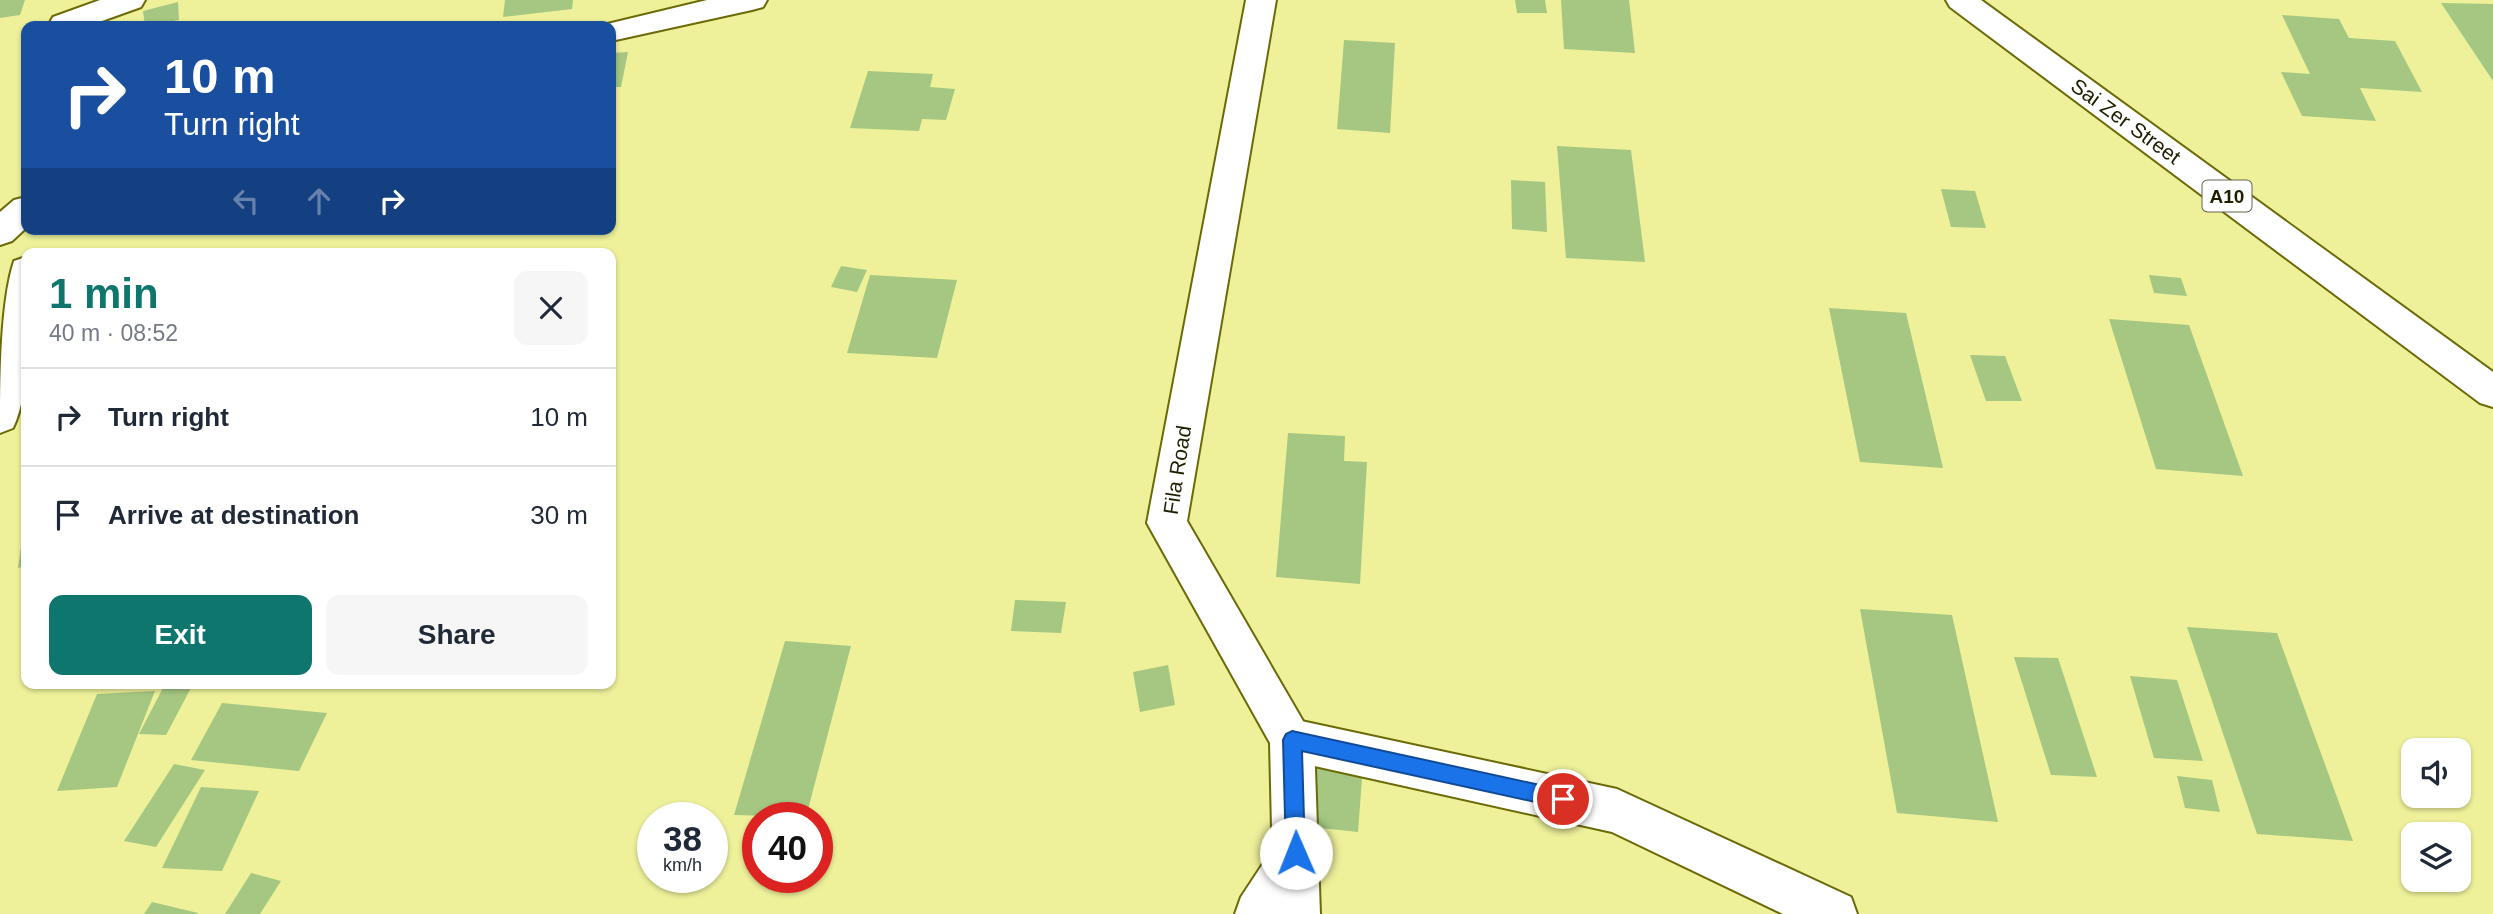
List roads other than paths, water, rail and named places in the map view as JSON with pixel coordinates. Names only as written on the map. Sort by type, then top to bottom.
[{"type":"main road","points":[[65,17],[130,0]]},
{"type":"main road","points":[[616,30],[752,0]]},
{"type":"main road","name":"Fila Road","points":[[1261,0],[1167,523],[1292,740],[1297,914]]},
{"type":"main road","name":"Sai Zer Street","points":[[1961,0],[2493,392]]},
{"type":"main road","points":[[0,232],[21,213]]},
{"type":"main road","points":[[0,417],[21,299]]},
{"type":"main road","points":[[1292,740],[1617,811],[1834,914]]},
{"type":"main road","points":[[1258,914],[1296,853]]}]
